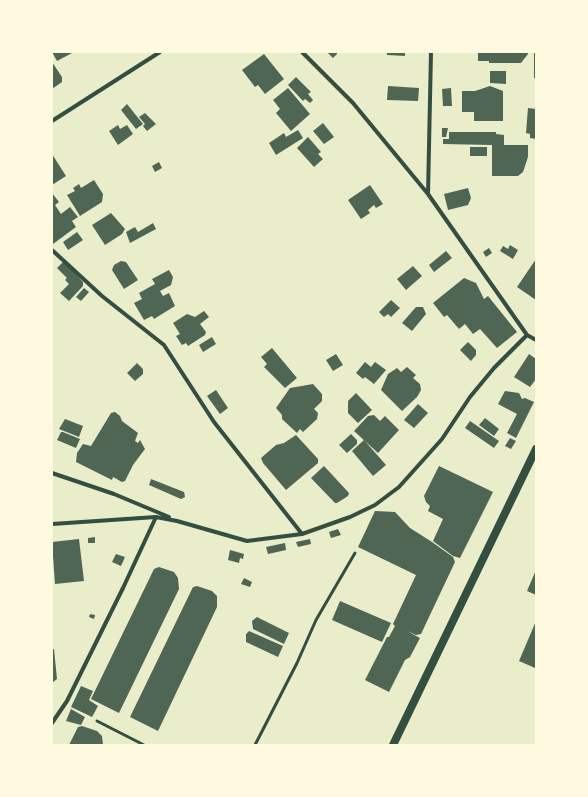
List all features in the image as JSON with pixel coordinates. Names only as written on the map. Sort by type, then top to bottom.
[{"type":"main road","points":[[393,745],[536,449]]},
{"type":"street","points":[[52,121],[160,52]]},
{"type":"street","points":[[302,52],[353,103],[428,194],[527,335],[536,340]]},
{"type":"street","points":[[428,194],[431,52]]},
{"type":"street","points":[[52,250],[102,296],[164,346],[214,422],[302,534]]},
{"type":"street","points":[[52,524],[156,517],[177,521],[247,541],[302,534],[324,526],[368,508],[399,487],[442,439],[470,397],[494,368],[527,335]]},
{"type":"street","points":[[52,473],[114,494],[177,521]]},
{"type":"street","points":[[52,723],[67,701],[123,588],[156,517]]},
{"type":"lane","points":[[255,745],[316,620],[355,553]]},
{"type":"lane","points":[[97,722],[144,745]]},
{"type":"building","points":[[52,52],[74,52],[57,61]]},
{"type":"building","points":[[327,52],[337,52],[337,54],[333,58]]},
{"type":"building","points":[[387,52],[405,52],[405,56],[387,55]]},
{"type":"building","points":[[478,52],[528,52],[528,54],[521,63],[489,63],[489,61],[478,61]]},
{"type":"building","points":[[534,52],[536,52],[536,78],[534,78]]},
{"type":"building","points":[[264,54],[284,79],[265,94],[258,85],[255,87],[242,70]]},
{"type":"building","points":[[52,62],[62,77],[62,82],[52,89]]},
{"type":"building","points":[[490,71],[506,71],[506,84],[490,83]]},
{"type":"building","points":[[296,77],[311,92],[308,94],[313,100],[310,103],[305,99],[303,101],[288,85]]},
{"type":"building","points":[[388,86],[419,88],[418,101],[387,100]]},
{"type":"building","points":[[490,86],[503,91],[503,121],[474,121],[474,112],[462,112],[462,91],[475,91]]},
{"type":"building","points":[[288,88],[310,114],[291,131],[276,113],[280,109],[273,100]]},
{"type":"building","points":[[451,88],[452,106],[443,106],[442,89]]},
{"type":"building","points":[[127,104],[143,124],[136,129],[121,110]]},
{"type":"building","points":[[528,108],[536,109],[536,139],[530,138],[530,134],[526,133]]},
{"type":"building","points":[[145,113],[156,124],[147,131],[143,126],[145,124],[139,117]]},
{"type":"building","points":[[323,123],[334,137],[324,144],[313,131]]},
{"type":"building","points":[[118,125],[120,129],[127,125],[133,134],[118,145],[109,131]]},
{"type":"building","points":[[442,128],[448,128],[446,137],[442,137]]},
{"type":"building","points":[[298,130],[303,138],[276,155],[269,143],[284,133],[286,137]]},
{"type":"building","points":[[449,132],[496,132],[496,134],[504,135],[504,145],[528,145],[528,157],[523,172],[518,176],[492,176],[492,145],[443,144],[443,139],[449,139]]},
{"type":"building","points":[[308,137],[321,152],[318,154],[323,159],[314,167],[297,148]]},
{"type":"building","points":[[470,147],[487,147],[487,156],[470,156]]},
{"type":"building","points":[[52,154],[66,176],[52,185]]},
{"type":"building","points":[[159,162],[162,168],[155,172],[152,166]]},
{"type":"building","points":[[94,180],[103,194],[102,202],[80,216],[67,195],[75,191],[73,188],[79,184],[81,188]]},
{"type":"building","points":[[370,185],[383,204],[376,208],[374,205],[368,210],[370,213],[361,219],[348,200]]},
{"type":"building","points":[[468,188],[471,198],[468,205],[448,210],[444,194]]},
{"type":"building","points":[[52,193],[59,202],[55,205],[61,214],[70,207],[78,217],[72,221],[76,227],[53,244]]},
{"type":"building","points":[[111,213],[125,229],[122,234],[105,245],[92,225]]},
{"type":"building","points":[[153,223],[156,229],[130,243],[126,232],[135,227],[138,232]]},
{"type":"building","points":[[77,232],[83,240],[68,250],[63,242]]},
{"type":"building","points":[[510,245],[518,250],[513,259],[500,251],[503,246],[508,249]]},
{"type":"building","points":[[489,248],[492,253],[486,257],[483,252]]},
{"type":"building","points":[[446,251],[452,258],[434,272],[429,265]]},
{"type":"building","points":[[536,259],[536,300],[517,287]]},
{"type":"building","points":[[64,261],[83,282],[83,286],[69,301],[60,293],[69,284],[65,280],[67,278],[57,268]]},
{"type":"building","points":[[121,261],[126,262],[138,280],[124,289],[112,270],[114,265]]},
{"type":"building","points":[[413,266],[422,276],[406,290],[397,279]]},
{"type":"building","points":[[169,270],[173,277],[171,285],[160,291],[163,296],[169,293],[175,306],[154,319],[152,316],[144,320],[134,303],[142,299],[139,293],[155,284],[152,279]]},
{"type":"building","points":[[464,278],[476,283],[484,299],[488,296],[517,332],[497,348],[480,329],[473,334],[465,324],[459,329],[447,315],[444,317],[433,303]]},
{"type":"building","points":[[84,288],[89,292],[81,301],[76,297]]},
{"type":"building","points":[[391,300],[400,308],[391,317],[388,314],[384,317],[379,312]]},
{"type":"building","points":[[416,307],[423,307],[426,314],[412,331],[402,323]]},
{"type":"building","points":[[204,311],[209,317],[200,324],[206,332],[205,335],[188,346],[186,343],[182,345],[176,336],[180,334],[173,323],[187,314],[195,317]]},
{"type":"building","points":[[212,337],[216,344],[203,352],[199,345]]},
{"type":"building","points":[[468,342],[476,350],[476,355],[471,361],[460,350]]},
{"type":"building","points":[[272,348],[297,378],[285,388],[264,367],[267,364],[261,357]]},
{"type":"building","points":[[336,354],[343,365],[333,371],[326,360]]},
{"type":"building","points":[[529,354],[536,359],[536,379],[530,387],[514,377]]},
{"type":"building","points":[[365,362],[371,367],[375,362],[386,370],[374,384],[365,377],[363,379],[356,373]]},
{"type":"building","points":[[137,363],[143,369],[143,374],[135,381],[127,373]]},
{"type":"building","points":[[407,367],[416,375],[413,378],[420,384],[421,390],[417,397],[402,411],[381,390],[388,374],[397,368],[401,372]]},
{"type":"building","points":[[313,384],[322,394],[322,401],[314,409],[318,413],[317,419],[303,432],[300,429],[297,433],[282,419],[282,415],[276,408],[290,388]]},
{"type":"building","points":[[216,390],[228,408],[220,414],[207,396]]},
{"type":"building","points":[[505,391],[519,393],[522,399],[525,398],[534,402],[516,438],[507,433],[517,414],[498,404]]},
{"type":"building","points":[[356,393],[372,410],[358,423],[348,413],[348,401]]},
{"type":"building","points":[[418,404],[428,413],[414,428],[404,420]]},
{"type":"building","points":[[115,412],[120,416],[122,421],[138,433],[135,441],[138,443],[140,440],[145,449],[133,465],[125,481],[122,482],[113,477],[112,480],[76,462],[77,453],[83,444],[91,446],[111,413]]},
{"type":"building","points":[[374,415],[380,421],[385,416],[399,430],[378,453],[354,431],[368,416]]},
{"type":"building","points":[[485,418],[499,429],[494,436],[479,425]]},
{"type":"building","points":[[65,419],[83,426],[79,437],[59,429]]},
{"type":"building","points":[[470,421],[499,441],[494,448],[465,428]]},
{"type":"building","points":[[61,432],[80,439],[76,448],[57,440]]},
{"type":"building","points":[[351,434],[357,440],[357,444],[347,453],[339,445]]},
{"type":"building","points":[[296,435],[318,459],[318,463],[286,490],[263,463],[261,458],[276,445],[284,443]]},
{"type":"building","points":[[510,438],[516,441],[511,449],[505,446]]},
{"type":"building","points":[[364,440],[386,465],[373,476],[352,451]]},
{"type":"building","points":[[324,466],[349,493],[348,496],[337,503],[335,503],[311,478]]},
{"type":"building","points":[[439,466],[493,492],[460,558],[453,556],[433,541],[443,519],[428,511],[430,506],[426,502],[424,496]]},
{"type":"building","points":[[151,479],[184,492],[185,497],[181,499],[149,485]]},
{"type":"building","points":[[375,511],[395,512],[410,528],[453,557],[455,562],[421,634],[416,635],[407,631],[420,638],[410,657],[405,660],[389,692],[365,680],[387,637],[389,637],[395,626],[393,624],[416,575],[358,547]]},
{"type":"building","points":[[338,529],[341,535],[331,538],[329,532]]},
{"type":"building","points":[[95,537],[95,543],[88,543],[88,538]]},
{"type":"building","points":[[79,539],[84,581],[55,584],[52,542]]},
{"type":"building","points":[[310,539],[311,544],[298,547],[296,542]]},
{"type":"building","points":[[285,543],[286,550],[268,554],[266,547]]},
{"type":"building","points":[[230,550],[244,554],[243,559],[240,558],[239,563],[228,560]]},
{"type":"building","points":[[116,554],[125,557],[121,566],[112,562]]},
{"type":"building","points":[[159,567],[174,572],[178,578],[179,589],[119,713],[91,699],[154,569]]},
{"type":"building","points":[[536,570],[536,595],[527,591]]},
{"type":"building","points":[[244,578],[252,582],[250,587],[241,584]]},
{"type":"building","points":[[197,586],[212,591],[217,596],[217,607],[158,731],[130,717],[193,587]]},
{"type":"building","points":[[340,601],[391,623],[382,642],[332,620]]},
{"type":"building","points":[[90,614],[95,615],[94,619],[89,617]]},
{"type":"building","points":[[257,617],[289,633],[284,644],[253,629],[252,621]]},
{"type":"building","points":[[536,621],[536,666],[535,668],[519,661]]},
{"type":"building","points":[[249,631],[283,646],[278,657],[246,642],[246,634]]},
{"type":"building","points":[[52,649],[54,649],[57,679],[52,683]]},
{"type":"building","points":[[81,686],[93,691],[89,700],[98,706],[92,717],[71,707]]},
{"type":"building","points":[[71,709],[85,717],[81,725],[66,721]]},
{"type":"building","points":[[82,726],[97,731],[102,736],[103,745],[69,745],[78,727]]}]
